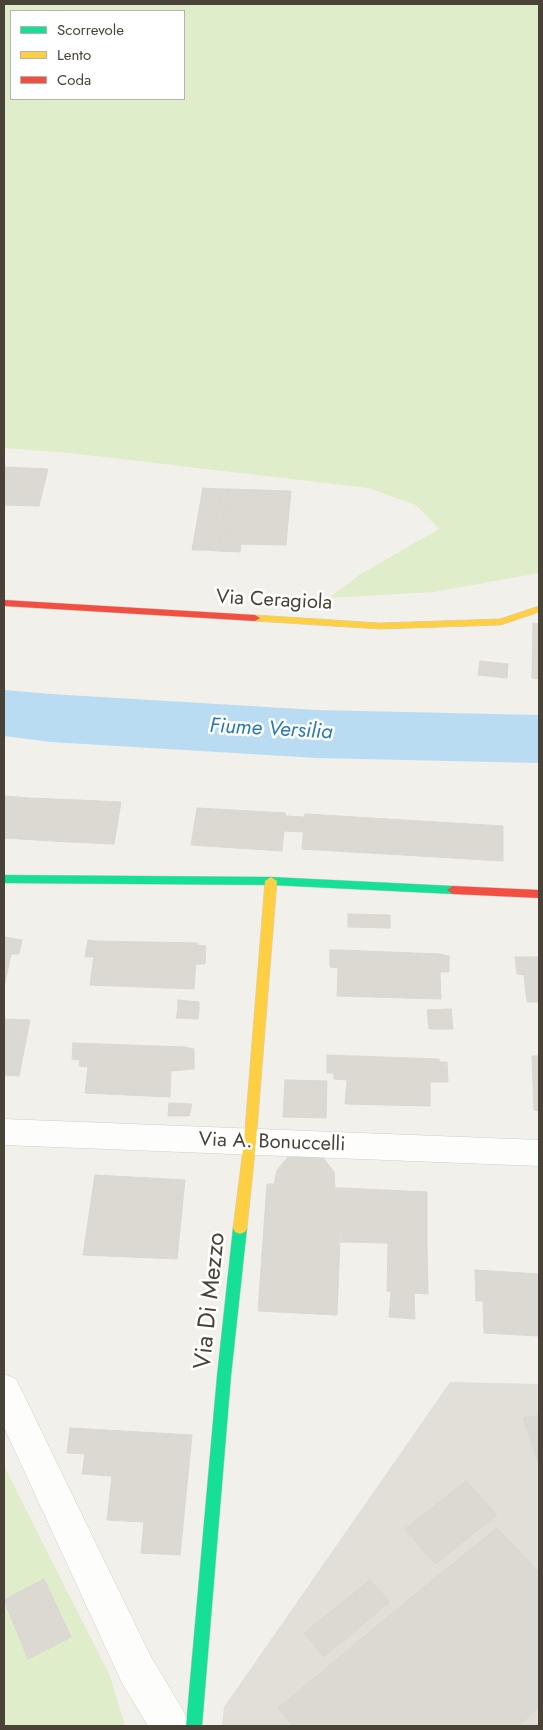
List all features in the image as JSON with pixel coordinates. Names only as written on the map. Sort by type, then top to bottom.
[{"type":"street","name":"Via Ceragiola","points":[[4,603],[380,626],[501,622],[539,609]]},
{"type":"street","points":[[4,879],[271,881],[539,894]]},
{"type":"street","name":"Via Di Mezzo","points":[[194,1726],[224,1376],[250,1142],[271,881]]},
{"type":"street","name":"Via A. Bonuccelli","points":[[4,1132],[539,1153]]},
{"type":"street","points":[[4,1390],[136,1669],[170,1726]]},
{"type":"shaded area","points":[[450,1382],[539,1384],[539,1726],[222,1726],[224,1707]]},
{"type":"green space","points":[[4,4],[539,4],[539,573],[434,592],[329,598],[359,575],[439,529],[416,505],[368,488],[70,453],[4,448]]},
{"type":"green space","points":[[4,1466],[110,1676],[125,1726],[4,1726]]},
{"type":"building","points":[[4,467],[48,469],[39,506],[4,505]]},
{"type":"building","points":[[203,488],[222,489],[212,542],[207,542],[206,550],[192,550]]},
{"type":"building","points":[[222,489],[228,489],[222,529],[242,531],[242,535],[221,534],[218,551],[206,550],[207,542],[212,542]]},
{"type":"building","points":[[228,489],[291,491],[287,533],[222,529],[224,511],[242,512],[257,518],[260,516],[262,506],[259,504],[244,509],[225,509]]},
{"type":"building","points":[[259,504],[262,506],[260,516],[257,518],[242,512],[224,511],[225,509],[244,509]]},
{"type":"building","points":[[242,531],[287,533],[286,545],[240,544]]},
{"type":"building","points":[[221,534],[242,535],[240,552],[218,551]]},
{"type":"building","points":[[533,623],[539,624],[539,679],[532,678]]},
{"type":"building","points":[[480,661],[508,664],[507,678],[478,675]]},
{"type":"building","points":[[4,796],[29,798],[19,839],[4,838]]},
{"type":"building","points":[[29,798],[78,800],[70,842],[19,839]]},
{"type":"building","points":[[78,800],[121,802],[114,844],[70,842]]},
{"type":"building","points":[[197,808],[285,813],[286,816],[304,817],[304,832],[284,831],[282,851],[191,845]]},
{"type":"building","points":[[305,814],[503,826],[503,861],[302,849]]},
{"type":"building","points":[[348,914],[390,915],[390,928],[348,927]]},
{"type":"building","points":[[4,937],[22,940],[19,954],[11,954],[5,983]]},
{"type":"building","points":[[88,940],[96,941],[93,957],[85,957]]},
{"type":"building","points":[[96,941],[197,943],[194,989],[90,985]]},
{"type":"building","points":[[197,945],[206,946],[205,964],[195,964]]},
{"type":"building","points":[[330,950],[339,950],[338,968],[330,967]]},
{"type":"building","points":[[339,950],[440,954],[449,956],[449,972],[440,972],[441,999],[337,996]]},
{"type":"building","points":[[515,957],[522,957],[524,975],[517,974]]},
{"type":"building","points":[[522,957],[539,957],[539,1002],[527,1002]]},
{"type":"building","points":[[178,1000],[199,1002],[199,1010],[178,1009]]},
{"type":"building","points":[[178,1009],[199,1010],[198,1019],[176,1018]]},
{"type":"building","points":[[451,1009],[453,1029],[429,1029],[427,1010]]},
{"type":"building","points":[[4,1019],[30,1020],[19,1076],[4,1075]]},
{"type":"building","points":[[73,1043],[185,1047],[194,1049],[194,1069],[171,1071],[170,1097],[85,1093],[88,1067],[79,1066],[80,1060],[72,1059]]},
{"type":"building","points":[[327,1055],[439,1059],[440,1062],[447,1062],[448,1082],[430,1082],[430,1106],[345,1104],[347,1080],[334,1079],[334,1073],[327,1073]]},
{"type":"building","points":[[532,1056],[539,1056],[539,1111],[534,1110]]},
{"type":"building","points":[[285,1080],[327,1081],[326,1118],[283,1117]]},
{"type":"building","points":[[169,1103],[192,1104],[189,1116],[168,1116]]},
{"type":"building","points":[[305,1153],[324,1159],[334,1172],[335,1188],[342,1188],[337,1315],[258,1311],[267,1184],[274,1184],[277,1170],[288,1157]]},
{"type":"building","points":[[95,1175],[185,1180],[177,1259],[83,1255]]},
{"type":"building","points":[[342,1188],[427,1192],[427,1244],[341,1242]]},
{"type":"building","points":[[388,1243],[427,1244],[428,1294],[387,1291]]},
{"type":"building","points":[[475,1270],[539,1274],[539,1336],[484,1333],[483,1301],[476,1301]]},
{"type":"building","points":[[391,1292],[414,1293],[415,1319],[389,1317]]},
{"type":"building","points":[[539,1415],[539,1464],[523,1418]]},
{"type":"building","points":[[70,1428],[192,1435],[180,1555],[141,1553],[144,1522],[107,1520],[112,1476],[82,1474],[85,1454],[67,1453]]},
{"type":"building","points":[[466,1481],[497,1515],[435,1564],[405,1529]]},
{"type":"building","points":[[497,1528],[539,1572],[539,1707],[518,1726],[408,1600]]},
{"type":"building","points":[[44,1579],[71,1637],[28,1659],[4,1600]]},
{"type":"building","points":[[370,1580],[390,1602],[324,1657],[304,1633]]},
{"type":"building","points":[[408,1600],[518,1726],[293,1726],[278,1708]]},
{"type":"waterway","name":"Fiume Versilia","points":[[4,713],[51,718],[317,734],[539,739]]},
{"type":"traffic: fast","points":[[4,879],[271,881],[453,890]]},
{"type":"traffic: fast","points":[[194,1726],[224,1376],[240,1228]]},
{"type":"traffic: slow","points":[[255,618],[380,626],[501,622],[539,609]]},
{"type":"traffic: slow","points":[[240,1228],[250,1142],[271,881]]},
{"type":"traffic: jam","points":[[4,603],[255,618]]},
{"type":"traffic: jam","points":[[453,890],[539,894]]}]
